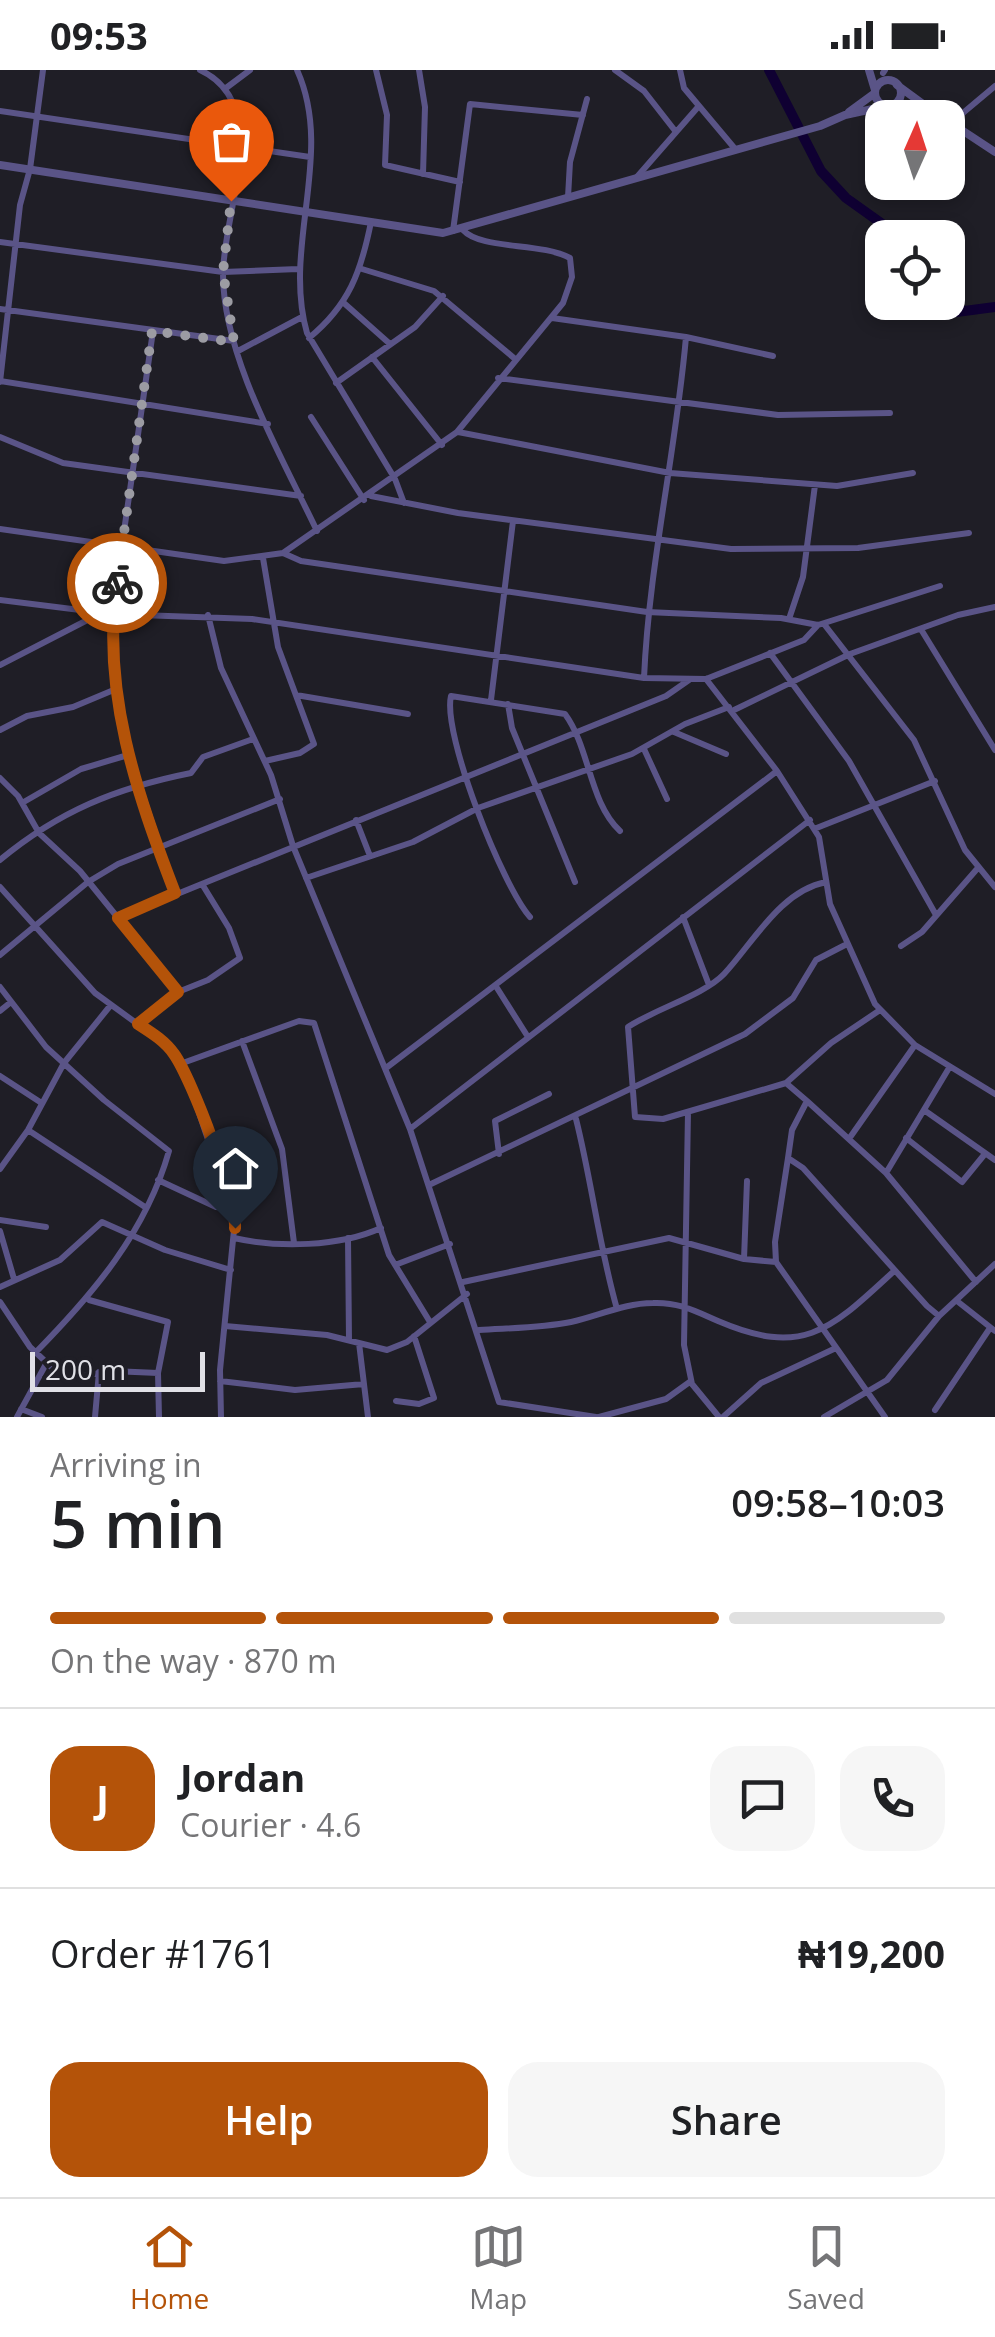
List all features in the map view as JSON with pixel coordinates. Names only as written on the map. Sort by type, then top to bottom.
[{"type":"street","points":[[44,70],[5,309],[0,381],[268,424]]},
{"type":"street","points":[[200,70],[226,88],[239,116],[240,146],[223,272],[234,342],[317,531]]},
{"type":"street","points":[[226,88],[250,70]]},
{"type":"street","points":[[298,70],[312,118],[298,269],[302,317],[309,338],[394,479],[404,504]]},
{"type":"street","points":[[376,70],[387,115],[385,165],[460,182]]},
{"type":"street","points":[[419,70],[425,107],[423,174]]},
{"type":"street","points":[[615,70],[644,91],[676,132]]},
{"type":"street","points":[[680,70],[684,88],[698,108],[723,128],[736,150]]},
{"type":"street","points":[[869,70],[879,100]]},
{"type":"street","points":[[882,71],[918,100]]},
{"type":"street","points":[[846,115],[875,92],[881,82],[894,82]]},
{"type":"street","points":[[894,82],[900,96],[897,100]]},
{"type":"street","points":[[965,105],[995,86]]},
{"type":"street","points":[[568,199],[570,162],[587,99]]},
{"type":"street","points":[[458,231],[470,104],[584,115]]},
{"type":"street","points":[[635,179],[698,108]]},
{"type":"street","points":[[0,111],[310,157]]},
{"type":"street","points":[[458,231],[865,111]]},
{"type":"street","points":[[965,133],[995,152]]},
{"type":"street","points":[[0,165],[371,222],[458,231],[476,238],[542,248],[570,258],[574,265],[566,296],[457,432],[283,553],[224,561],[0,529]]},
{"type":"street","points":[[309,338],[345,304],[362,269],[371,222]]},
{"type":"street","points":[[0,242],[223,272],[298,269]]},
{"type":"street","points":[[362,269],[442,296],[514,358]]},
{"type":"street","points":[[336,383],[415,327],[442,296]]},
{"type":"street","points":[[345,304],[390,344]]},
{"type":"street","points":[[5,309],[234,342]]},
{"type":"street","points":[[238,351],[302,317]]},
{"type":"street","points":[[550,318],[686,337],[773,356]]},
{"type":"street","points":[[152,331],[112,614],[116,688],[128,755],[175,893]]},
{"type":"street","points":[[644,678],[647,612],[680,402],[686,337]]},
{"type":"street","points":[[372,357],[442,445]]},
{"type":"street","points":[[497,378],[778,415],[890,413]]},
{"type":"street","points":[[311,418],[367,498],[730,550],[858,548],[969,533]]},
{"type":"street","points":[[457,432],[670,472],[815,485],[854,484],[913,473]]},
{"type":"street","points":[[0,438],[64,463],[301,496]]},
{"type":"street","points":[[789,619],[800,589],[815,485]]},
{"type":"street","points":[[491,700],[513,521]]},
{"type":"street","points":[[283,553],[301,561],[647,612],[820,624],[940,586]]},
{"type":"street","points":[[264,558],[281,658],[314,744],[300,753],[265,760]]},
{"type":"street","points":[[0,600],[112,614],[275,622],[644,678],[706,679],[804,640],[820,624]]},
{"type":"street","points":[[306,878],[422,838],[478,808],[536,786],[591,770],[850,654],[958,615],[994,609]]},
{"type":"street","points":[[0,665],[101,613]]},
{"type":"street","points":[[208,616],[221,668],[265,760],[292,846],[431,1184],[499,1402],[512,1411],[598,1417],[652,1404],[691,1381]]},
{"type":"street","points":[[820,624],[850,654],[903,722],[977,869],[995,887]]},
{"type":"street","points":[[922,631],[995,750]]},
{"type":"street","points":[[770,653],[832,736],[936,916]]},
{"type":"street","points":[[118,918],[666,696],[690,679]]},
{"type":"street","points":[[706,679],[810,820],[848,944],[880,1010],[914,1045],[995,1094]]},
{"type":"street","points":[[0,730],[27,716],[73,707],[116,688]]},
{"type":"street","points":[[295,694],[408,714]]},
{"type":"street","points":[[530,918],[510,889],[478,808],[453,732],[450,698],[458,695],[565,714],[576,730],[606,816],[620,830]]},
{"type":"street","points":[[508,704],[575,882]]},
{"type":"street","points":[[673,732],[726,754]]},
{"type":"street","points":[[0,860],[37,829],[111,792],[191,773],[203,758],[253,739]]},
{"type":"street","points":[[644,748],[667,799]]},
{"type":"street","points":[[22,803],[82,769],[128,755]]},
{"type":"street","points":[[386,1068],[498,988],[632,877],[777,772]]},
{"type":"street","points":[[0,778],[22,803],[37,829],[88,882],[178,992]]},
{"type":"street","points":[[814,828],[935,781]]},
{"type":"street","points":[[0,955],[88,882],[156,845],[280,799]]},
{"type":"street","points":[[356,820],[370,856]]},
{"type":"street","points":[[410,1129],[810,820]]},
{"type":"street","points":[[901,946],[936,916],[977,869]]},
{"type":"street","points":[[826,882],[808,888],[772,915],[749,948],[709,985],[628,1026],[637,1120],[688,1112],[786,1084],[831,1043],[880,1010]]},
{"type":"street","points":[[138,1024],[178,992],[208,980],[240,958],[224,920],[202,884]]},
{"type":"street","points":[[0,887],[110,1006],[166,1044],[180,1064],[234,1209],[220,1382],[221,1417]]},
{"type":"street","points":[[683,917],[709,985]]},
{"type":"street","points":[[431,1184],[576,1118],[768,1020],[794,998],[816,960],[848,944]]},
{"type":"street","points":[[0,987],[64,1063],[104,1100],[168,1148],[134,1234],[88,1300],[36,1352]]},
{"type":"street","points":[[498,988],[528,1037]]},
{"type":"street","points":[[0,1011],[11,1002]]},
{"type":"street","points":[[0,1169],[28,1130],[64,1063],[110,1006]]},
{"type":"street","points":[[180,1064],[299,1020],[316,1025],[395,1266],[430,1322]]},
{"type":"street","points":[[242,1041],[282,1149],[294,1243]]},
{"type":"street","points":[[850,1136],[914,1045]]},
{"type":"street","points":[[886,1173],[949,1068]]},
{"type":"street","points":[[1,1078],[40,1102]]},
{"type":"street","points":[[786,1084],[850,1136],[886,1173],[976,1282]]},
{"type":"street","points":[[499,1154],[495,1121],[549,1094]]},
{"type":"street","points":[[807,1100],[792,1130],[774,1242],[776,1262],[885,1417]]},
{"type":"street","points":[[924,1110],[995,1160]]},
{"type":"street","points":[[688,1112],[684,1306],[691,1381],[721,1417],[760,1383],[836,1348]]},
{"type":"street","points":[[576,1118],[594,1185],[601,1252],[617,1309]]},
{"type":"street","points":[[28,1130],[146,1208]]},
{"type":"street","points":[[906,1138],[962,1182],[984,1155]]},
{"type":"street","points":[[788,1158],[803,1168],[893,1272],[939,1316]]},
{"type":"street","points":[[158,1180],[216,1207],[234,1209]]},
{"type":"street","points":[[744,1258],[747,1182]]},
{"type":"street","points":[[0,1220],[46,1227]]},
{"type":"street","points":[[0,1287],[60,1260],[99,1223],[231,1270]]},
{"type":"street","points":[[234,1238],[294,1243],[348,1238],[382,1228]]},
{"type":"street","points":[[0,1232],[14,1280]]},
{"type":"street","points":[[348,1238],[349,1340]]},
{"type":"street","points":[[463,1282],[659,1240],[685,1241],[744,1258],[776,1262]]},
{"type":"street","points":[[395,1266],[450,1244]]},
{"type":"street","points":[[824,1417],[887,1380],[915,1340],[995,1264]]},
{"type":"street","points":[[479,1330],[560,1324],[651,1303],[684,1306],[726,1324],[778,1338],[822,1332],[893,1272]]},
{"type":"street","points":[[224,1326],[349,1340],[387,1350],[414,1336],[467,1294]]},
{"type":"street","points":[[88,1300],[168,1322],[158,1374],[159,1417]]},
{"type":"street","points":[[0,1302],[46,1364],[68,1380],[99,1372],[158,1374]]},
{"type":"street","points":[[935,1410],[992,1330],[957,1302]]},
{"type":"street","points":[[396,1401],[419,1404],[434,1398],[414,1336]]},
{"type":"street","points":[[360,1343],[368,1417]]},
{"type":"street","points":[[42,1417],[19,1413],[46,1364]]},
{"type":"street","points":[[95,1417],[99,1372]]},
{"type":"street","points":[[220,1382],[296,1390],[364,1384]]},
{"type":"waterway","points":[[769,70],[821,171],[846,198],[877,220]]},
{"type":"waterway","points":[[965,311],[995,307]]},
{"type":"way so far","points":[[117,583],[152,331],[234,342],[223,272],[231,201]]},
{"type":"route","points":[[117,583],[112,614],[120,726],[156,845],[175,893],[118,918],[178,992],[138,1024],[166,1044],[184,1071],[228,1189],[235,1228]]}]
